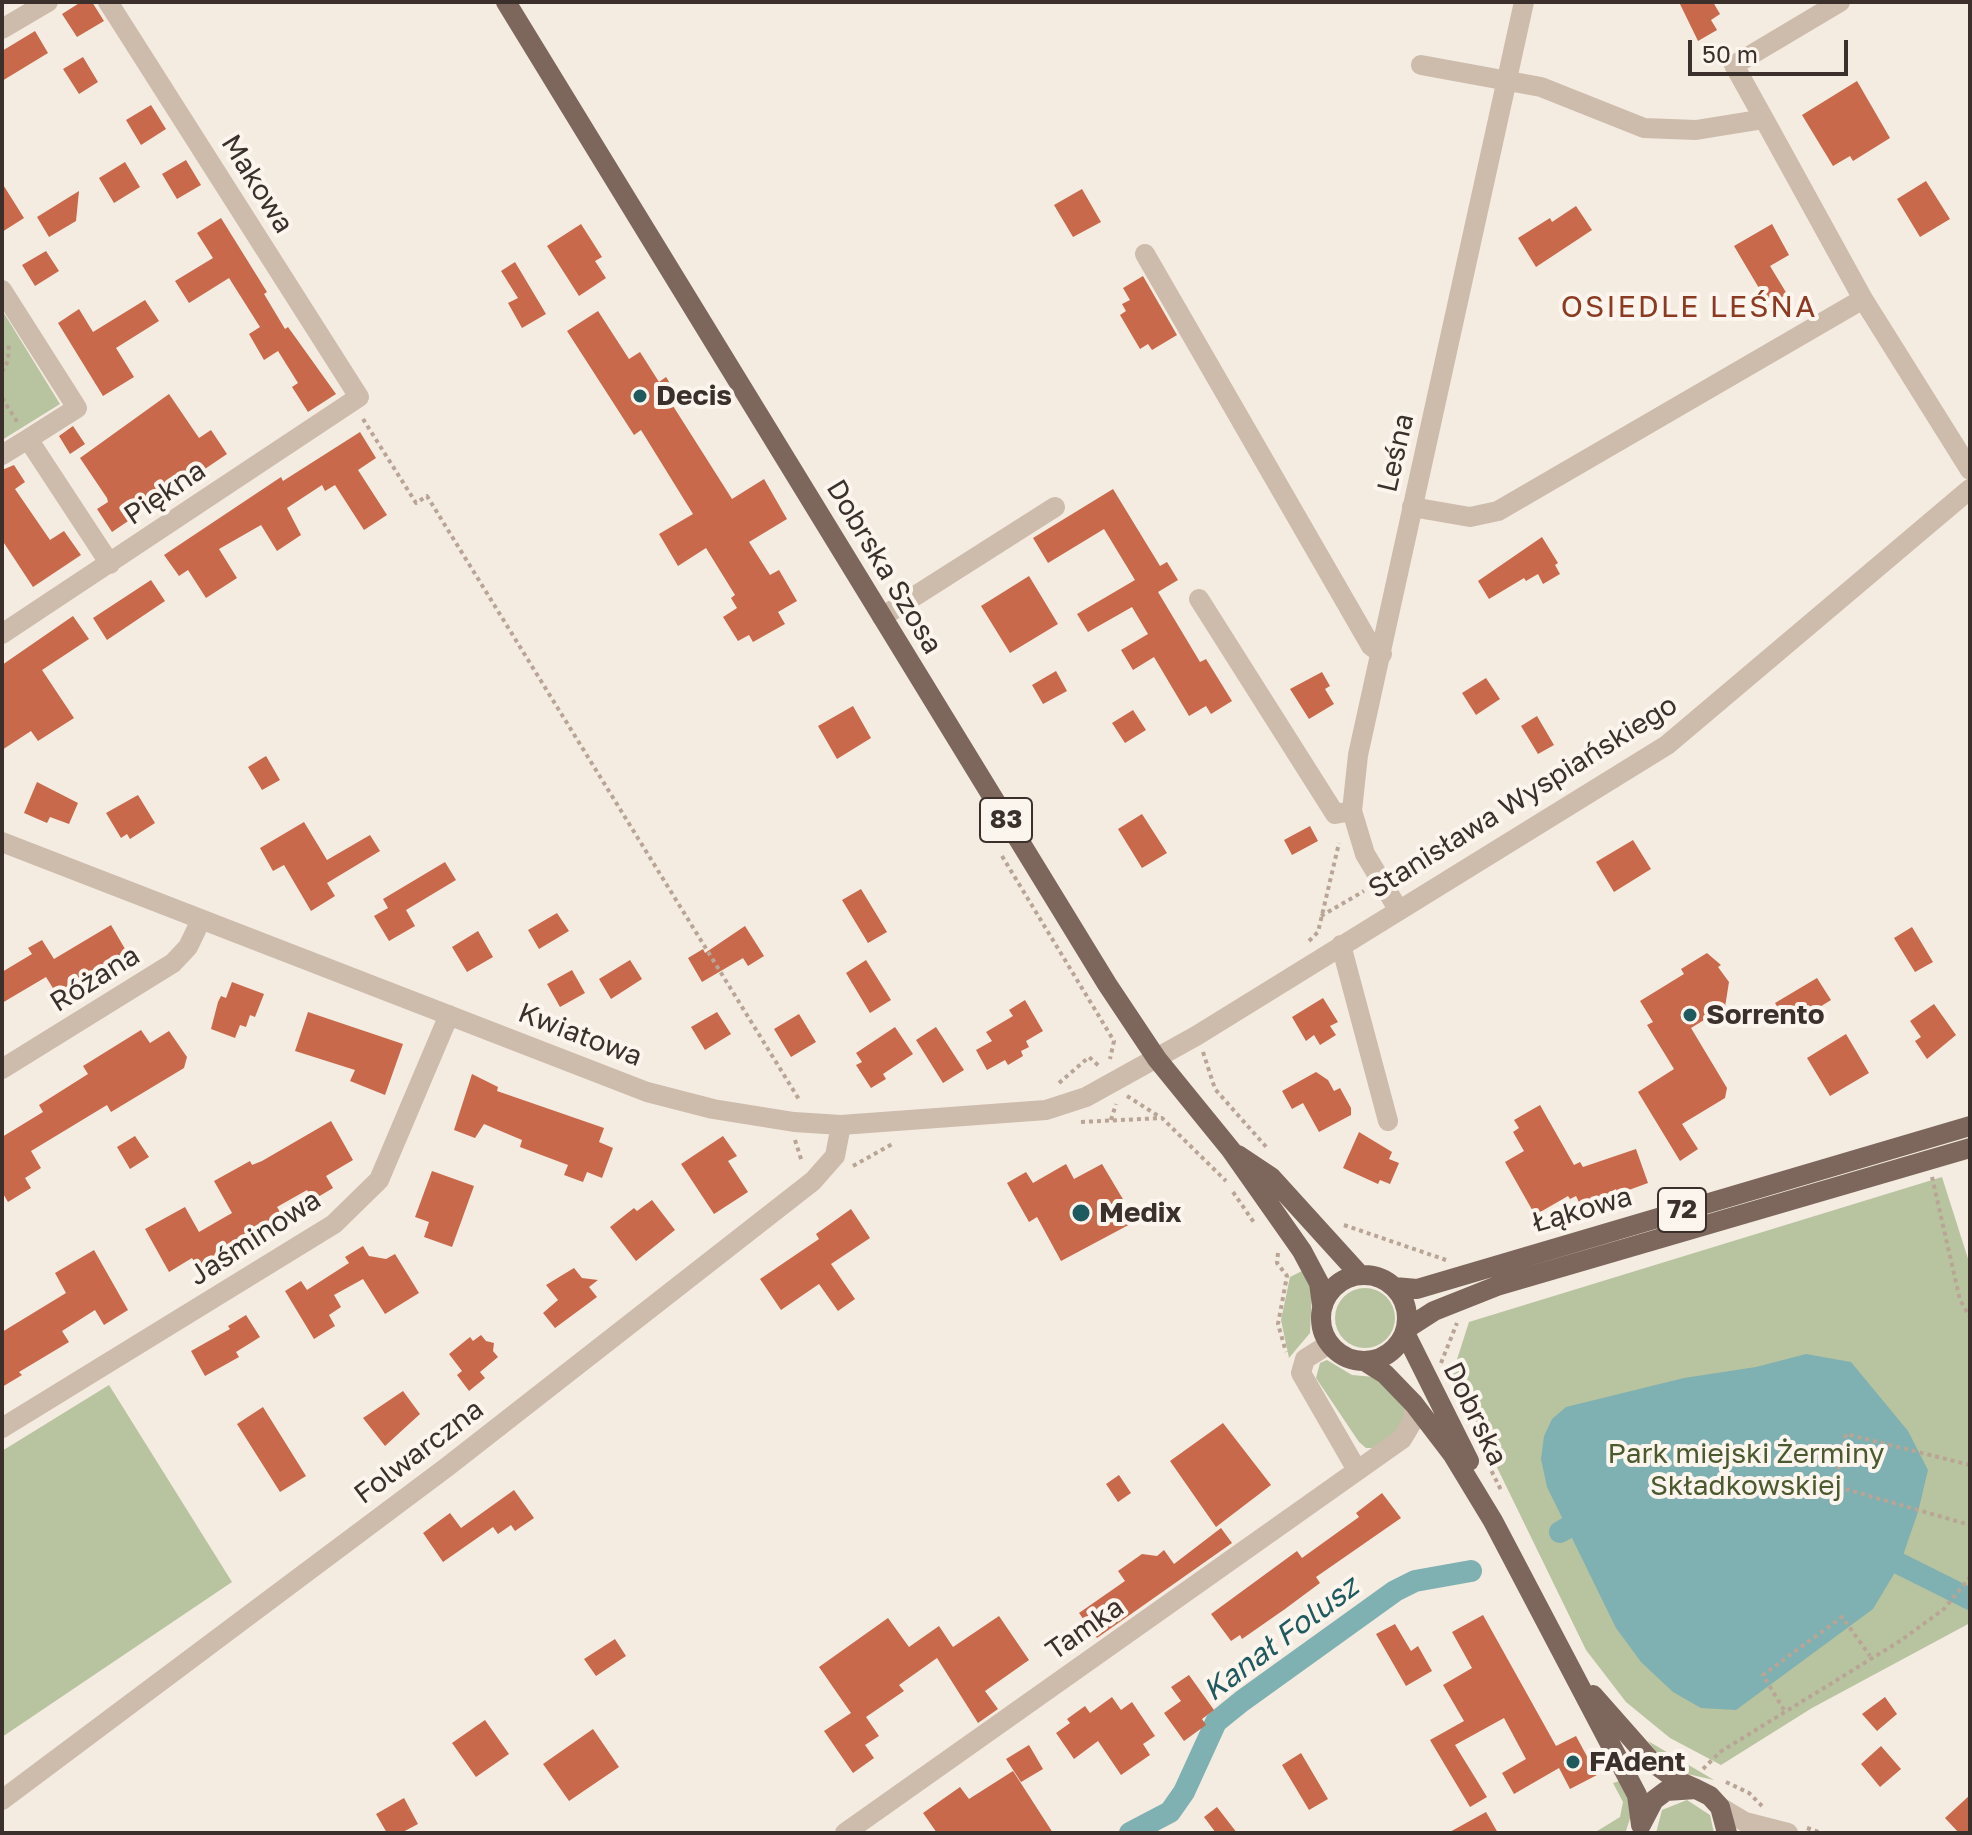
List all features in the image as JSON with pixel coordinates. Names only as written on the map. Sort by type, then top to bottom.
[{"type":"main road","name":"Dobrska Szosa","points":[[506,2],[1157,1059],[1231,1150],[1302,1251],[1319,1283],[1322,1305]]},
{"type":"main road","name":"Łąkowa","points":[[1394,1287],[1417,1289],[1970,1126]]},
{"type":"main road","name":"Łąkowa","points":[[1405,1331],[1434,1311],[1497,1286],[1970,1148]]},
{"type":"main road","name":"Dobrska Szosa","points":[[1231,1150],[1271,1177],[1360,1275]]},
{"type":"main road","name":"72","points":[[1360,1275],[1372,1275],[1394,1287]]},
{"type":"main road","points":[[1360,1275],[1336,1284],[1322,1305],[1320,1318],[1329,1344],[1352,1360],[1366,1362]]},
{"type":"main road","points":[[1394,1287],[1406,1307],[1405,1331]]},
{"type":"main road","name":"72","points":[[1366,1362],[1390,1353],[1405,1331]]},
{"type":"main road","name":"Dobrska","points":[[1405,1331],[1466,1454],[1493,1521]]},
{"type":"main road","name":"Dobrska","points":[[1366,1362],[1385,1374],[1414,1404],[1453,1455],[1493,1521],[1637,1795],[1641,1829]]},
{"type":"main road","name":"Dobrska","points":[[1569,1668],[1653,1763],[1710,1796],[1720,1807]]},
{"type":"main road","points":[[1641,1829],[1654,1800],[1666,1791],[1696,1789]]},
{"type":"main road","points":[[1720,1807],[1727,1833]]},
{"type":"street","points":[[2,29],[48,2]]},
{"type":"street","name":"Makowa","points":[[108,2],[356,399]]},
{"type":"street","name":"Leśna","points":[[1398,909],[1365,854],[1347,812],[1524,2]]},
{"type":"street","points":[[1840,2],[1734,65],[1863,299],[1970,470]]},
{"type":"street","points":[[1421,65],[1506,79],[1554,91],[1644,128],[1696,130],[1764,119]]},
{"type":"street","points":[[1145,254],[1369,643],[1382,654]]},
{"type":"street","points":[[2,290],[77,408],[2,455]]},
{"type":"street","points":[[1412,507],[1470,517],[1498,511],[1863,299]]},
{"type":"street","name":"Piękna","points":[[2,634],[356,399]]},
{"type":"street","points":[[28,439],[110,564]]},
{"type":"street","name":"Stanisława Wyspiańskiego","points":[[1157,1059],[1667,745],[1970,489]]},
{"type":"street","points":[[882,617],[1055,507]]},
{"type":"street","points":[[1199,599],[1335,814],[1347,812]]},
{"type":"street","name":"Kwiatowa","points":[[2,842],[647,1092],[713,1109],[841,1125],[1046,1110],[1086,1097],[1157,1059]]},
{"type":"street","name":"Różana","points":[[2,1069],[173,963],[188,947],[201,920]]},
{"type":"street","points":[[1341,945],[1388,1121]]},
{"type":"street","name":"Jaśminowa","points":[[2,1428],[334,1224],[379,1180],[449,1015]]},
{"type":"street","name":"Folwarczna","points":[[2,1800],[447,1467],[813,1181],[835,1156],[841,1125]]},
{"type":"street","points":[[1329,1344],[1305,1359],[1301,1373],[1357,1470]]},
{"type":"street","name":"Tamka","points":[[845,1833],[1410,1431],[1414,1404]]},
{"type":"street","points":[[1720,1807],[1745,1822],[1788,1833]]},
{"type":"path","points":[[2,372],[10,347],[7,334]]},
{"type":"path","points":[[2,398],[28,439]]},
{"type":"path","points":[[356,399],[416,503],[427,496],[814,1124]]},
{"type":"path","points":[[1305,945],[1318,932],[1347,812]]},
{"type":"path","points":[[1321,916],[1370,887]]},
{"type":"path","points":[[1062,956],[1114,1041],[1114,1052],[1104,1070]]},
{"type":"path","points":[[1201,1046],[1215,1089],[1275,1156]]},
{"type":"path","points":[[1111,1120],[1119,1096],[1125,1095],[1162,1118],[1230,1186],[1257,1225]]},
{"type":"path","points":[[1066,1123],[1162,1118]]},
{"type":"path","points":[[845,1173],[876,1151],[904,1139]]},
{"type":"path","points":[[1931,1173],[1960,1300],[1970,1317]]},
{"type":"path","points":[[1337,1223],[1455,1263]]},
{"type":"path","points":[[1272,1245],[1287,1276],[1278,1324],[1286,1355]]},
{"type":"path","points":[[1442,1372],[1440,1367],[1463,1310]]},
{"type":"path","points":[[1970,1465],[1846,1434],[1835,1486],[1970,1525]]},
{"type":"path","points":[[1482,1452],[1508,1505]]},
{"type":"path","points":[[1703,1769],[1720,1752],[1784,1710],[1870,1656],[1900,1641],[1944,1609],[1970,1577]]},
{"type":"path","points":[[1784,1710],[1763,1675],[1842,1617],[1870,1656]]},
{"type":"path","points":[[1691,1762],[1749,1793],[1767,1812]]},
{"type":"green space","points":[[2,310],[60,404],[2,440]]},
{"type":"green space","name":"Park miejski Żerminy Składkowskiej","points":[[1942,1177],[1970,1265],[1970,1623],[1812,1708],[1721,1765],[1670,1738],[1626,1702],[1586,1650],[1452,1375],[1469,1322]]},
{"type":"green space","points":[[1304,1270],[1312,1292],[1310,1333],[1289,1358],[1281,1320],[1290,1277]]},
{"type":"green space","points":[[1365,1288],[1386,1297],[1395,1318],[1386,1339],[1365,1348],[1344,1339],[1335,1318],[1344,1297]]},
{"type":"green space","points":[[1327,1360],[1352,1375],[1374,1377],[1406,1406],[1408,1423],[1377,1448],[1366,1448],[1316,1378],[1320,1363]]},
{"type":"green space","points":[[109,1385],[232,1582],[2,1737],[2,1451]]},
{"type":"green space","points":[[1648,1741],[1714,1780],[1683,1773],[1659,1756]]},
{"type":"green space","points":[[1623,1780],[1632,1812],[1626,1831],[1594,1833],[1620,1817],[1623,1802],[1613,1783]]},
{"type":"green space","points":[[1687,1800],[1710,1815],[1714,1833],[1656,1833],[1662,1810]]},
{"type":"water","points":[[1806,1354],[1851,1362],[1908,1431],[1928,1470],[1918,1512],[1900,1564],[1873,1609],[1736,1710],[1701,1708],[1673,1692],[1641,1662],[1616,1628],[1547,1487],[1541,1459],[1544,1436],[1552,1419],[1566,1407],[1684,1378],[1756,1367]]},
{"type":"building","points":[[81,2],[92,2],[104,21],[77,37],[62,14]]},
{"type":"building","points":[[1679,2],[1713,2],[1720,14],[1711,20],[1717,30],[1698,41]]},
{"type":"building","points":[[35,31],[48,53],[2,81],[2,51]]},
{"type":"building","points":[[83,57],[98,82],[79,94],[63,69]]},
{"type":"building","points":[[1857,81],[1890,138],[1853,161],[1850,156],[1833,166],[1802,115]]},
{"type":"building","points":[[151,105],[166,129],[141,145],[126,120]]},
{"type":"building","points":[[186,160],[201,185],[177,199],[162,174]]},
{"type":"building","points":[[125,162],[140,187],[114,203],[99,178]]},
{"type":"building","points":[[1926,181],[1950,219],[1920,237],[1897,199]]},
{"type":"building","points":[[2,183],[24,218],[2,232]]},
{"type":"building","points":[[1082,189],[1101,222],[1073,237],[1054,205]]},
{"type":"building","points":[[79,191],[76,221],[49,237],[37,217]]},
{"type":"building","points":[[1576,206],[1592,230],[1536,267],[1518,238],[1550,218],[1552,222]]},
{"type":"building","points":[[221,218],[267,292],[264,294],[285,329],[288,327],[336,394],[308,412],[292,387],[298,383],[278,351],[264,360],[249,334],[260,327],[229,278],[189,303],[175,281],[213,258],[197,233]]},
{"type":"building","points":[[581,224],[602,257],[595,261],[606,278],[579,296],[547,246]]},
{"type":"building","points":[[1772,224],[1789,255],[1770,266],[1787,294],[1769,305],[1734,246]]},
{"type":"building","points":[[46,251],[59,271],[35,286],[22,265]]},
{"type":"building","points":[[515,262],[546,314],[522,328],[508,303],[518,298],[501,271]]},
{"type":"building","points":[[1143,276],[1177,335],[1152,350],[1148,344],[1140,349],[1120,315],[1126,311],[1122,304],[1130,300],[1123,288]]},
{"type":"building","points":[[145,300],[159,321],[116,348],[134,377],[103,396],[58,323],[79,309],[93,332]]},
{"type":"building","points":[[598,311],[629,359],[640,352],[659,382],[666,377],[676,393],[668,398],[732,499],[764,479],[787,519],[749,542],[770,575],[779,570],[797,601],[778,612],[785,624],[753,642],[749,635],[738,641],[723,617],[737,608],[731,598],[735,595],[706,548],[678,566],[659,534],[693,514],[641,430],[634,435],[567,331]]},
{"type":"building","points":[[169,394],[199,438],[211,430],[227,454],[112,532],[97,509],[108,502],[107,498],[80,458]]},
{"type":"building","points":[[73,426],[85,444],[70,454],[59,436]]},
{"type":"building","points":[[360,432],[376,458],[358,470],[387,515],[364,530],[335,485],[325,491],[322,485],[287,508],[301,535],[277,551],[261,525],[219,549],[237,578],[206,598],[188,570],[179,576],[164,555],[281,477],[283,481]]},
{"type":"building","points":[[14,465],[25,482],[15,489],[50,540],[64,531],[81,555],[33,587],[2,540],[2,470]]},
{"type":"building","points":[[1113,489],[1160,566],[1167,562],[1178,580],[1158,592],[1200,662],[1206,659],[1232,701],[1211,714],[1206,706],[1189,716],[1154,657],[1133,670],[1121,650],[1148,634],[1132,607],[1088,632],[1077,614],[1135,580],[1104,529],[1048,563],[1033,538]]},
{"type":"building","points":[[1542,537],[1558,563],[1555,565],[1560,574],[1543,584],[1538,574],[1526,581],[1524,578],[1489,599],[1478,581]]},
{"type":"building","points":[[1029,576],[1058,624],[1010,653],[981,606]]},
{"type":"building","points":[[151,580],[165,601],[107,640],[93,618]]},
{"type":"building","points":[[73,616],[89,639],[42,670],[74,718],[38,741],[31,731],[2,750],[2,665]]},
{"type":"building","points":[[1056,671],[1067,691],[1043,704],[1032,685]]},
{"type":"building","points":[[1322,672],[1330,686],[1325,689],[1334,704],[1309,719],[1290,689]]},
{"type":"building","points":[[1486,678],[1500,699],[1476,715],[1462,693]]},
{"type":"building","points":[[853,706],[871,738],[837,759],[818,726]]},
{"type":"building","points":[[1133,710],[1146,730],[1125,743],[1112,723]]},
{"type":"building","points":[[1537,716],[1554,745],[1538,754],[1521,726]]},
{"type":"building","points":[[266,756],[280,780],[262,790],[248,767]]},
{"type":"building","points":[[37,782],[78,803],[69,824],[50,817],[47,823],[24,813]]},
{"type":"building","points":[[138,795],[155,823],[130,839],[127,834],[121,838],[106,813]]},
{"type":"building","points":[[1142,814],[1167,853],[1142,868],[1118,829]]},
{"type":"building","points":[[304,822],[327,860],[370,835],[380,851],[327,883],[335,896],[311,911],[284,865],[273,871],[260,848]]},
{"type":"building","points":[[1310,826],[1318,841],[1292,855],[1284,840]]},
{"type":"building","points":[[1633,840],[1651,869],[1614,892],[1596,862]]},
{"type":"building","points":[[445,862],[456,880],[406,910],[415,926],[389,941],[374,916],[388,908],[383,899]]},
{"type":"building","points":[[861,889],[887,932],[868,943],[842,900]]},
{"type":"building","points":[[557,913],[569,931],[539,949],[528,930]]},
{"type":"building","points":[[111,925],[128,954],[56,993],[46,977],[2,1003],[2,972],[32,954],[28,948],[42,940],[54,959]]},
{"type":"building","points":[[745,926],[764,956],[748,966],[743,958],[702,982],[688,958],[703,949],[705,953]]},
{"type":"building","points":[[1912,927],[1933,962],[1915,972],[1894,938]]},
{"type":"building","points":[[478,931],[493,957],[467,972],[452,947]]},
{"type":"building","points":[[1707,953],[1721,965],[1718,967],[1729,982],[1725,1007],[1691,1028],[1727,1088],[1725,1098],[1682,1124],[1698,1149],[1680,1161],[1638,1092],[1674,1069],[1647,1025],[1653,1022],[1640,1001],[1684,974],[1681,969]]},
{"type":"building","points":[[630,960],[642,979],[611,999],[599,979]]},
{"type":"building","points":[[866,960],[891,1000],[870,1013],[846,973]]},
{"type":"building","points":[[572,970],[585,993],[560,1007],[547,984]]},
{"type":"building","points":[[1817,978],[1831,1000],[1789,1026],[1775,1003]]},
{"type":"building","points":[[232,982],[264,994],[255,1017],[250,1015],[246,1027],[240,1025],[235,1038],[211,1029],[218,1002],[221,996],[226,998]]},
{"type":"building","points":[[1323,998],[1338,1022],[1330,1026],[1336,1035],[1320,1045],[1314,1035],[1306,1041],[1292,1017]]},
{"type":"building","points":[[1025,1000],[1043,1031],[1026,1041],[1029,1047],[1021,1051],[1023,1056],[1008,1065],[1005,1060],[987,1070],[976,1050],[992,1041],[986,1032],[1013,1016],[1009,1010]]},
{"type":"building","points":[[1934,1004],[1956,1035],[1927,1059],[1915,1041],[1921,1037],[1910,1021]]},
{"type":"building","points":[[308,1012],[403,1044],[385,1095],[350,1081],[355,1070],[295,1051]]},
{"type":"building","points":[[717,1012],[731,1034],[705,1050],[691,1027]]},
{"type":"building","points":[[799,1014],[816,1042],[791,1057],[774,1029]]},
{"type":"building","points":[[895,1027],[913,1054],[883,1074],[886,1079],[871,1088],[856,1065],[862,1062],[856,1053]]},
{"type":"building","points":[[936,1027],[964,1070],[943,1083],[916,1040]]},
{"type":"building","points":[[141,1030],[150,1043],[169,1031],[187,1057],[184,1068],[111,1112],[107,1105],[31,1151],[41,1168],[25,1178],[31,1188],[8,1202],[2,1192],[2,1137],[43,1112],[39,1105],[88,1074],[83,1066]]},
{"type":"building","points":[[1846,1034],[1869,1073],[1830,1096],[1807,1058]]},
{"type":"building","points":[[1316,1072],[1328,1080],[1334,1091],[1340,1088],[1351,1108],[1351,1115],[1319,1132],[1303,1103],[1292,1109],[1282,1091]]},
{"type":"building","points":[[472,1074],[498,1087],[497,1091],[604,1128],[599,1142],[613,1148],[602,1178],[587,1172],[583,1182],[564,1175],[568,1165],[520,1147],[522,1140],[484,1124],[475,1138],[454,1130]]},
{"type":"building","points":[[1540,1105],[1574,1165],[1580,1162],[1583,1167],[1636,1149],[1648,1183],[1618,1194],[1616,1189],[1582,1208],[1576,1196],[1570,1199],[1568,1196],[1535,1215],[1505,1162],[1524,1151],[1513,1132],[1519,1128],[1514,1120]]},
{"type":"building","points":[[331,1121],[353,1160],[326,1176],[333,1188],[313,1200],[307,1190],[277,1207],[284,1219],[198,1268],[192,1258],[169,1272],[145,1229],[185,1207],[199,1232],[232,1213],[214,1181],[250,1161],[252,1165],[262,1161]]},
{"type":"building","points":[[1359,1132],[1392,1152],[1389,1159],[1399,1163],[1390,1184],[1380,1180],[1378,1184],[1343,1168]]},
{"type":"building","points":[[135,1136],[149,1157],[130,1169],[117,1147]]},
{"type":"building","points":[[723,1136],[737,1156],[728,1161],[748,1192],[714,1214],[681,1164]]},
{"type":"building","name":"Medix","points":[[1066,1164],[1074,1179],[1102,1164],[1136,1221],[1061,1261],[1037,1217],[1029,1222],[1007,1183],[1026,1172],[1033,1183]]},
{"type":"building","points":[[432,1171],[474,1186],[452,1247],[424,1237],[429,1222],[415,1217]]},
{"type":"building","points":[[652,1200],[675,1230],[636,1261],[610,1227],[634,1208],[637,1211]]},
{"type":"building","points":[[851,1209],[870,1238],[831,1264],[855,1299],[838,1311],[819,1284],[781,1310],[760,1279],[819,1239],[816,1234]]},
{"type":"building","points":[[363,1246],[369,1256],[386,1259],[395,1254],[419,1293],[385,1314],[363,1279],[334,1295],[341,1307],[329,1315],[335,1326],[314,1339],[285,1291],[301,1281],[307,1290],[349,1263],[345,1257]]},
{"type":"building","points":[[94,1250],[128,1310],[104,1325],[95,1310],[62,1331],[69,1342],[19,1372],[22,1375],[2,1387],[2,1332],[66,1293],[55,1273]]},
{"type":"building","points":[[574,1268],[582,1278],[598,1280],[589,1287],[597,1297],[555,1328],[543,1313],[558,1300],[546,1285]]},
{"type":"building","points":[[246,1315],[260,1337],[236,1352],[239,1357],[205,1376],[191,1351],[230,1329],[228,1326]]},
{"type":"building","points":[[481,1335],[486,1341],[494,1343],[493,1351],[498,1357],[480,1372],[485,1378],[469,1391],[457,1375],[462,1371],[449,1354],[470,1337],[473,1341]]},
{"type":"building","points":[[403,1391],[420,1414],[385,1446],[363,1418]]},
{"type":"building","points":[[263,1407],[306,1476],[280,1492],[237,1424]]},
{"type":"building","points":[[1223,1423],[1271,1485],[1216,1527],[1170,1461]]},
{"type":"building","points":[[1119,1475],[1131,1493],[1118,1502],[1106,1484]]},
{"type":"building","points":[[514,1490],[534,1518],[515,1531],[511,1525],[498,1534],[493,1527],[443,1562],[423,1533],[450,1513],[461,1528]]},
{"type":"building","points":[[1382,1493],[1401,1518],[1316,1577],[1320,1583],[1285,1609],[1242,1639],[1240,1635],[1231,1641],[1211,1614],[1297,1551],[1302,1558],[1359,1517],[1356,1513]]},
{"type":"building","points":[[1221,1528],[1232,1543],[1097,1638],[1079,1613],[1125,1581],[1118,1571],[1142,1554],[1157,1556],[1164,1550],[1174,1564]]},
{"type":"building","points":[[1483,1615],[1556,1746],[1576,1736],[1597,1775],[1570,1789],[1559,1768],[1514,1794],[1502,1773],[1526,1759],[1504,1718],[1455,1745],[1487,1797],[1470,1807],[1430,1740],[1464,1721],[1443,1685],[1472,1668],[1452,1632]]},
{"type":"building","points":[[999,1616],[1029,1660],[985,1691],[998,1709],[978,1723],[937,1658],[899,1685],[904,1691],[866,1717],[879,1736],[865,1745],[874,1758],[853,1773],[824,1731],[851,1713],[819,1667],[888,1618],[909,1647],[939,1626],[953,1647]]},
{"type":"building","points":[[1395,1624],[1411,1651],[1418,1646],[1432,1671],[1406,1686],[1376,1634]]},
{"type":"building","points":[[615,1639],[626,1656],[596,1676],[584,1659]]},
{"type":"building","points":[[1189,1675],[1214,1710],[1202,1719],[1206,1725],[1184,1741],[1164,1713],[1181,1701],[1171,1687]]},
{"type":"building","points":[[1112,1697],[1121,1710],[1132,1702],[1155,1736],[1143,1744],[1150,1755],[1121,1775],[1098,1741],[1074,1759],[1056,1733],[1070,1723],[1067,1719],[1085,1706],[1090,1713]]},
{"type":"building","points":[[1885,1697],[1897,1714],[1877,1731],[1862,1714]]},
{"type":"building","points":[[485,1720],[509,1754],[476,1777],[452,1743]]},
{"type":"building","points":[[593,1729],[619,1767],[569,1801],[543,1764]]},
{"type":"building","points":[[1029,1745],[1043,1769],[1021,1782],[1006,1759]]},
{"type":"building","points":[[1881,1746],[1901,1769],[1880,1787],[1861,1764]]},
{"type":"building","points":[[1301,1753],[1328,1799],[1309,1810],[1282,1765]]},
{"type":"building","points":[[1013,1771],[1053,1833],[937,1833],[923,1813],[960,1787],[969,1799]]},
{"type":"building","points":[[1970,1795],[1970,1833],[1959,1833],[1945,1818]]},
{"type":"building","points":[[404,1798],[418,1824],[401,1833],[387,1833],[376,1814]]},
{"type":"building","points":[[1217,1807],[1237,1833],[1216,1833],[1204,1817]]},
{"type":"building","points":[[1486,1812],[1498,1833],[1448,1833]]},
{"type":"waterway","name":"Kanał Folusz","points":[[1560,1532],[1567,1528]]},
{"type":"waterway","name":"Kanał Folusz","points":[[1900,1564],[1970,1599]]},
{"type":"waterway","name":"Kanał Folusz","points":[[1130,1833],[1170,1812],[1184,1792],[1216,1722],[1242,1701],[1395,1591],[1415,1581],[1471,1571]]},
{"type":"place","name":"Decis","points":[[640,396]]},
{"type":"place","name":"Sorrento","points":[[1690,1015]]},
{"type":"place","name":"Medix","points":[[1081,1213]]},
{"type":"place","name":"FAdent","points":[[1573,1762]]},
{"type":"district","name":"OSIEDLE LEŚNA","points":[[1689,307]]}]
